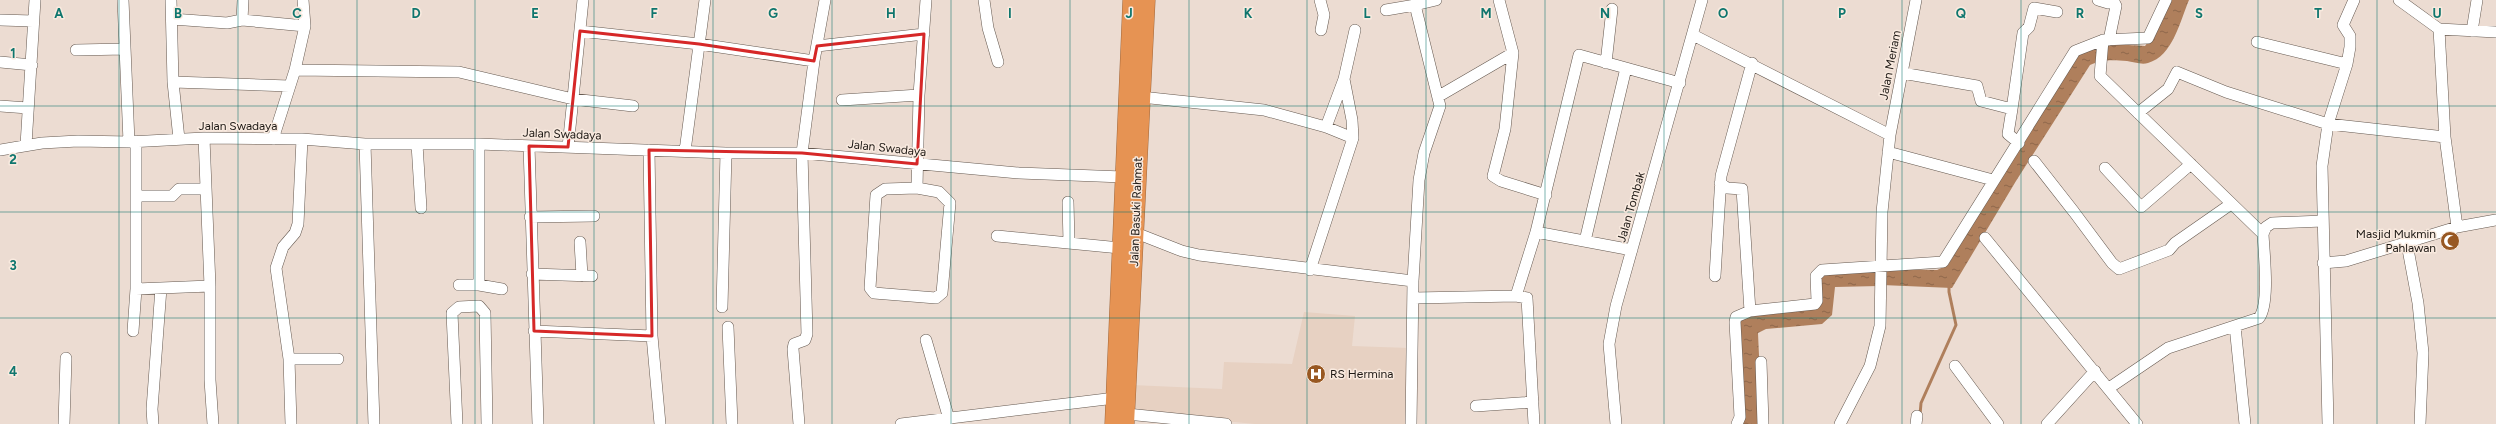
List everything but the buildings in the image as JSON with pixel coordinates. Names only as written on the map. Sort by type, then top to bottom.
[{"type":"highway","name":"Jalan Basuki Rahmat","points":[[1120,415],[1120,248],[1131,0]]},
{"type":"highway","name":"Jalan Basuki Rahmat","points":[[1120,415],[1136,233],[1146,0]]},
{"type":"street","points":[[26,146],[35,0]]},
{"type":"street","points":[[123,0],[125,49],[138,196],[136,289],[133,331]]},
{"type":"street","points":[[171,0],[173,82],[179,139]]},
{"type":"street","points":[[242,20],[243,0]]},
{"type":"street","points":[[273,139],[295,70],[305,26],[303,0]]},
{"type":"street","points":[[568,147],[583,0]]},
{"type":"street","points":[[685,151],[704,0]]},
{"type":"street","points":[[799,424],[793,349],[794,344],[805,340],[807,334],[802,153],[814,61],[825,0]]},
{"type":"street","points":[[917,188],[919,95],[926,0]]},
{"type":"street","points":[[984,0],[988,28],[998,62]]},
{"type":"street","points":[[1320,0],[1324,15],[1321,30]]},
{"type":"street","points":[[1386,10],[1436,0]]},
{"type":"street","points":[[1498,0],[1514,53],[1505,129],[1493,176],[1501,181],[1546,195]]},
{"type":"street","name":"Jalan Tombak","points":[[1616,424],[1609,344],[1616,306],[1680,84],[1702,0]]},
{"type":"street","name":"Jalan Meriam","points":[[1840,424],[1870,366],[1880,326],[1882,212],[1888,152],[1916,0]]},
{"type":"street","points":[[2098,0],[2108,3],[2114,0],[2116,6],[2105,41],[2100,76],[2263,234]]},
{"type":"street","points":[[1737,424],[1740,417],[1735,322],[1739,315],[1750,311],[1815,304],[1817,301],[1816,276],[1820,272],[1943,262],[1992,180],[2019,143],[2075,51],[2105,41],[2148,38],[2166,0]]},
{"type":"street","points":[[2328,424],[2323,263],[2322,166],[2328,124],[2347,64],[2351,41],[2343,25],[2354,0]]},
{"type":"street","points":[[2399,0],[2439,29],[2496,32]]},
{"type":"street","points":[[2472,31],[2477,0]]},
{"type":"street","points":[[1411,424],[1414,298],[1413,280],[1419,180],[1424,153],[1438,114],[1439,96],[1415,5]]},
{"type":"street","points":[[2019,143],[2008,135],[2023,32],[2029,28],[2034,8],[2057,12]]},
{"type":"street","points":[[1606,63],[1612,9]]},
{"type":"street","points":[[172,19],[227,23],[242,20],[305,26]]},
{"type":"street","points":[[0,20],[33,21]]},
{"type":"street","points":[[2439,29],[2445,137],[2457,227]]},
{"type":"street","points":[[1326,127],[1344,79],[1355,30]]},
{"type":"street","points":[[580,31],[699,44],[814,61]]},
{"type":"street","points":[[817,46],[924,34]]},
{"type":"street","points":[[1693,35],[1752,63],[1890,135]]},
{"type":"street","points":[[2257,42],[2347,64]]},
{"type":"street","points":[[76,50],[125,49]]},
{"type":"street","points":[[1439,96],[1514,53]]},
{"type":"street","points":[[1516,296],[1546,195],[1579,55],[1680,84]]},
{"type":"street","points":[[0,62],[32,65]]},
{"type":"street","points":[[1715,276],[1720,183],[1752,63]]},
{"type":"street","points":[[1585,241],[1626,68]]},
{"type":"street","points":[[295,70],[459,72],[573,99],[633,106]]},
{"type":"street","points":[[2138,113],[2168,89],[2177,72],[2226,92],[2328,124],[2445,137]]},
{"type":"street","points":[[1902,73],[1976,86],[1979,88],[1981,101],[2012,109]]},
{"type":"street","points":[[1310,270],[1353,138],[1352,120],[1344,79]]},
{"type":"street","points":[[173,82],[289,86]]},
{"type":"street","points":[[842,100],[919,95]]},
{"type":"street","points":[[1141,97],[1264,110],[1326,127],[1353,138]]},
{"type":"street","points":[[0,106],[28,108]]},
{"type":"street","points":[[204,138],[210,286],[209,343],[213,424]]},
{"type":"street","name":"Jalan Swadaya","points":[[0,150],[78,141],[133,141],[204,138],[302,139],[365,144],[479,144],[726,153],[802,153],[1020,173],[1123,177]]},
{"type":"street","points":[[291,424],[289,359],[276,268],[283,247],[295,233],[298,224],[302,139]]},
{"type":"street","points":[[365,144],[374,424]]},
{"type":"street","points":[[417,144],[421,208]]},
{"type":"street","points":[[479,144],[479,284]]},
{"type":"street","points":[[529,146],[530,217],[538,424]]},
{"type":"street","points":[[649,150],[652,336],[660,424]]},
{"type":"street","points":[[1888,152],[1992,180]]},
{"type":"street","points":[[722,307],[726,153]]},
{"type":"street","points":[[2034,161],[2112,263],[2119,269],[2169,250],[2175,243],[2232,204]]},
{"type":"street","points":[[2105,168],[2142,207],[2191,164]]},
{"type":"street","points":[[1720,183],[1727,188],[1742,189],[1750,311]]},
{"type":"street","points":[[917,188],[940,192],[950,203],[942,293],[936,298],[874,293],[870,288],[876,195],[885,189],[917,188]]},
{"type":"street","points":[[138,196],[172,196],[179,189],[205,189]]},
{"type":"street","points":[[1068,202],[1068,242]]},
{"type":"street","points":[[530,217],[594,216]]},
{"type":"street","points":[[2323,263],[2346,261],[2407,244],[2457,227],[2496,220]]},
{"type":"street","points":[[2109,388],[2168,348],[2256,320],[2263,310],[2263,234],[2266,227],[2272,223],[2323,222]]},
{"type":"street","points":[[1536,232],[1632,250]]},
{"type":"street","points":[[1136,233],[1191,254],[1310,270],[1413,280]]},
{"type":"street","points":[[997,236],[1120,248]]},
{"type":"street","points":[[1986,238],[2137,424]]},
{"type":"street","points":[[532,274],[587,276],[580,242]]},
{"type":"street","points":[[2407,244],[2418,303],[2423,353],[2420,424]]},
{"type":"street","points":[[459,285],[479,284],[502,289]]},
{"type":"street","points":[[136,289],[210,286]]},
{"type":"street","points":[[153,424],[152,409],[161,288]]},
{"type":"street","points":[[1414,298],[1516,296],[1527,298],[1534,424]]},
{"type":"street","points":[[456,424],[452,313],[459,307],[479,306],[485,313],[487,424]]},
{"type":"street","points":[[2235,326],[2245,424]]},
{"type":"street","points":[[728,327],[732,424]]},
{"type":"street","points":[[534,331],[652,336]]},
{"type":"street","points":[[926,340],[949,419]]},
{"type":"street","points":[[64,424],[66,358]]},
{"type":"street","points":[[289,359],[338,359]]},
{"type":"street","points":[[1761,362],[1763,424]]},
{"type":"street","points":[[1955,366],[1992,421]]},
{"type":"street","points":[[2047,424],[2095,371]]},
{"type":"street","points":[[1476,406],[1533,402]]},
{"type":"street","points":[[901,424],[949,419],[1120,415],[1226,424]]},
{"type":"highlighted area","points":[[580,31],[699,44],[814,61],[817,46],[924,34],[917,164],[802,153],[649,150],[652,336],[534,331],[529,146],[568,147]]},
{"type":"shaded area","name":"RS Hermina","points":[[1304,312],[1355,316],[1352,346],[1409,348],[1406,424],[1255,424],[1130,412],[1132,385],[1222,389],[1224,362],[1292,364]]},
{"type":"water","points":[[2171,0],[2189,0],[2170,46],[2157,59],[2146,64],[2108,60],[2090,65],[2016,181],[1952,288],[1882,285],[1881,269],[1937,270],[1948,265],[2076,53],[2093,47],[2110,45],[2145,46],[2154,34]]},
{"type":"water","points":[[1878,269],[1879,286],[1835,287],[1832,315],[1822,324],[1766,329],[1758,333],[1762,424],[1743,424],[1739,324],[1742,318],[1814,307],[1820,276]]},
{"type":"waterway","points":[[1920,415],[1921,403],[1956,325],[1949,292],[1949,285]]},
{"type":"place","name":"Masjid Mukmin Pahlawan","points":[[2450,241]]},
{"type":"place","name":"RS Hermina","points":[[1316,374]]}]
